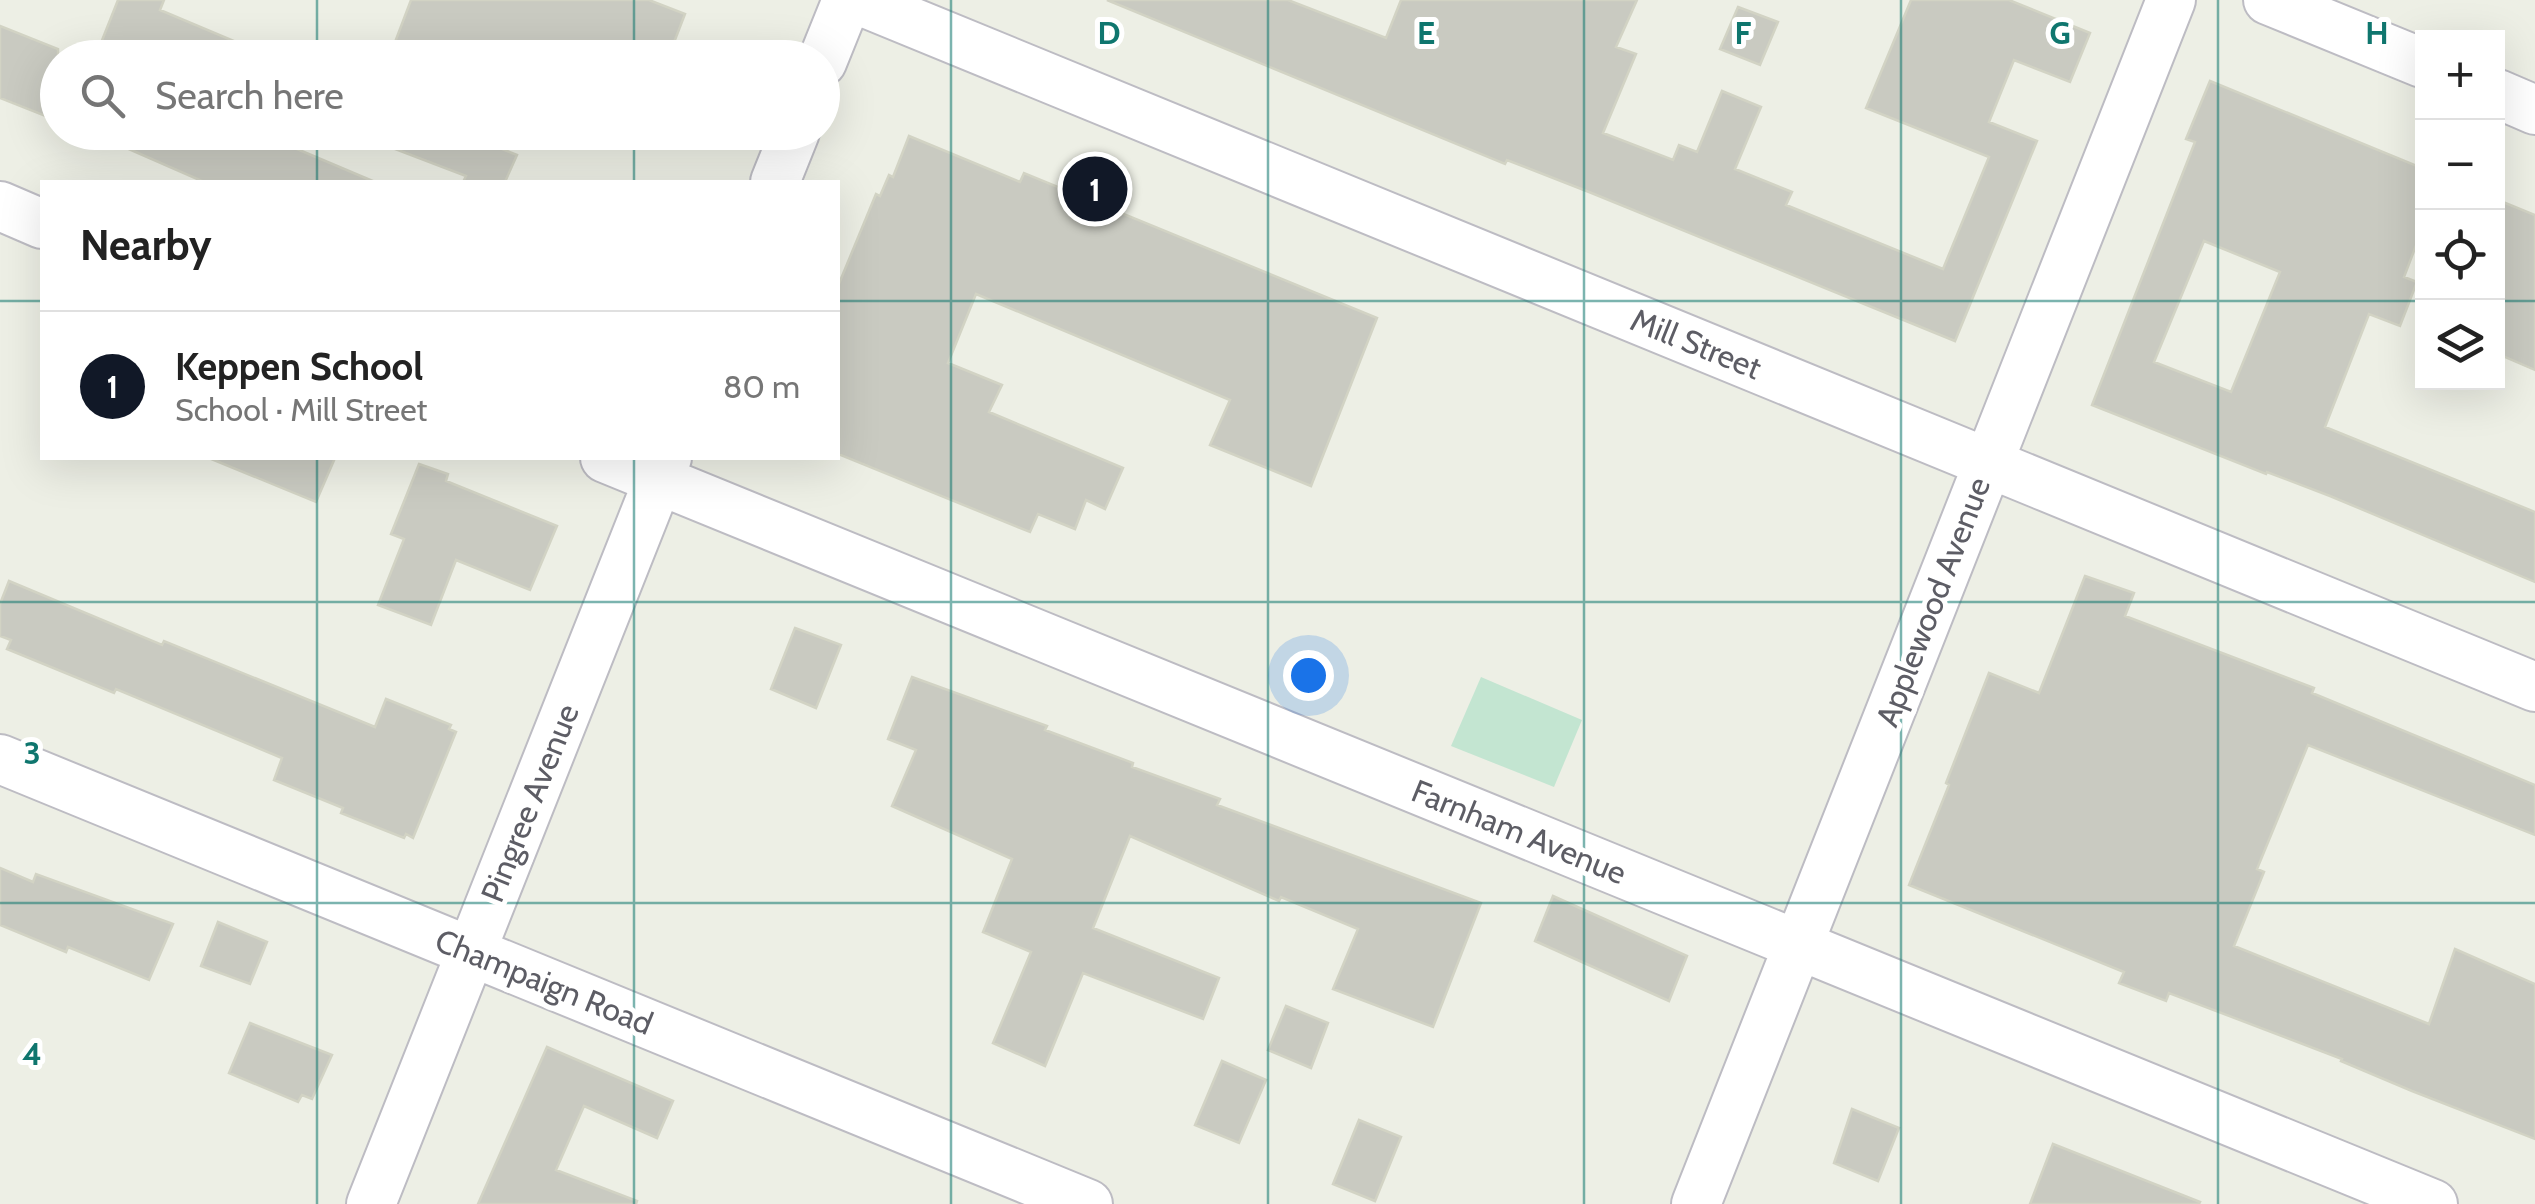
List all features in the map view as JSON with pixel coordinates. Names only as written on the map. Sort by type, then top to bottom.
[{"type":"street","points":[[831,40],[846,0]]},
{"type":"street","name":"Mill Street","points":[[858,0],[2535,687]]},
{"type":"street","name":"Applewood Avenue","points":[[1696,1204],[2171,0]]},
{"type":"street","points":[[2268,0],[2415,61]]},
{"type":"street","points":[[2505,97],[2535,110]]},
{"type":"street","points":[[776,180],[788,150]]},
{"type":"street","points":[[0,206],[40,223]]},
{"type":"street","name":"Farnham Avenue","points":[[616,460],[662,468],[1797,946],[2433,1204]]},
{"type":"street","name":"Pingree Avenue","points":[[372,1204],[662,468]]},
{"type":"street","name":"Champaign Road","points":[[0,759],[1088,1204]]},
{"type":"green space","points":[[1481,677],[1582,720],[1554,787],[1451,746]]},
{"type":"building","points":[[118,0],[164,0],[160,10],[231,40],[102,40]]},
{"type":"building","points":[[411,0],[649,0],[685,14],[675,40],[396,40]]},
{"type":"building","points":[[1107,0],[1288,0],[1386,38],[1401,0],[1637,0],[1616,47],[1636,54],[1603,133],[1673,160],[1679,145],[1697,152],[1722,91],[1761,107],[1735,169],[1792,192],[1786,205],[1943,269],[1989,157],[1866,108],[1911,0],[2009,0],[2090,33],[2070,82],[2014,60],[1989,122],[2037,141],[1955,341],[1589,192],[1507,160],[1505,164]]},
{"type":"building","points":[[1738,7],[1778,22],[1760,65],[1720,49]]},
{"type":"building","points":[[0,26],[40,42],[40,114],[0,98]]},
{"type":"building","points":[[2210,81],[2415,165],[2415,248],[2404,277],[2415,281],[2415,287],[2400,326],[2369,314],[2325,427],[2535,512],[2535,582],[2330,496],[2092,405],[2195,142],[2186,139]],"holes":[[[2204,241],[2280,272],[2231,392],[2154,362]]]},
{"type":"building","points":[[909,136],[1020,182],[1024,173],[1377,318],[1311,486],[1210,445],[1230,400],[976,294],[948,363],[1002,385],[989,412],[1123,468],[1105,509],[1086,500],[1075,529],[1038,514],[1030,532],[840,455],[840,281],[876,194],[880,196],[889,175],[893,177]]},
{"type":"building","points":[[131,150],[299,150],[370,180],[199,180]]},
{"type":"building","points":[[398,150],[505,150],[517,155],[506,180],[464,180],[466,176]]},
{"type":"building","points":[[2505,203],[2535,215],[2535,370],[2505,357]]},
{"type":"building","points":[[214,460],[334,460],[316,502]]},
{"type":"building","points":[[419,464],[448,474],[446,481],[557,526],[530,590],[456,560],[431,625],[378,605],[404,539],[391,534]]},
{"type":"building","points":[[2085,576],[2134,593],[2125,616],[2314,688],[2312,693],[2535,785],[2535,835],[2308,745],[2257,869],[2264,872],[2234,946],[2429,1024],[2455,949],[2535,984],[2535,1139],[2169,993],[2166,1001],[2119,983],[2124,972],[1909,885],[1989,673],[2039,693]]},
{"type":"building","points":[[9,581],[375,727],[386,699],[451,725],[449,729],[456,732],[413,838],[341,813],[343,808],[274,780],[282,758],[7,649],[11,640],[0,636],[0,604]]},
{"type":"building","points":[[795,628],[841,645],[816,708],[771,689]]},
{"type":"building","points":[[912,677],[1047,726],[1045,730],[1133,763],[1132,767],[1220,799],[1217,805],[1481,903],[1433,1027],[1333,989],[1358,929],[1281,897],[1279,901],[1130,836],[1093,928],[1219,978],[1203,1019],[1083,973],[1045,1066],[993,1043],[1031,952],[983,932],[1012,859],[892,806],[916,750],[888,739]]},
{"type":"building","points":[[0,868],[33,882],[36,874],[173,924],[149,980],[0,925]]},
{"type":"building","points":[[1553,896],[1687,956],[1669,1001],[1535,941]]},
{"type":"building","points":[[218,922],[267,942],[250,984],[201,966]]},
{"type":"building","points":[[1286,1006],[1328,1023],[1311,1068],[1268,1050]]},
{"type":"building","points":[[250,1023],[332,1055],[312,1099],[302,1095],[298,1102],[229,1073]]},
{"type":"building","points":[[547,1047],[673,1101],[657,1138],[584,1106],[556,1170],[637,1201],[636,1204],[478,1204]]},
{"type":"building","points":[[1222,1061],[1266,1080],[1239,1143],[1195,1125]]},
{"type":"building","points":[[1852,1109],[1899,1128],[1878,1181],[1834,1163]]},
{"type":"building","points":[[1359,1120],[1401,1137],[1375,1201],[1333,1184]]},
{"type":"building","points":[[2053,1144],[2200,1202],[2030,1204]]},
{"type":"place","name":"Keppen School","points":[[1095,189]]}]
